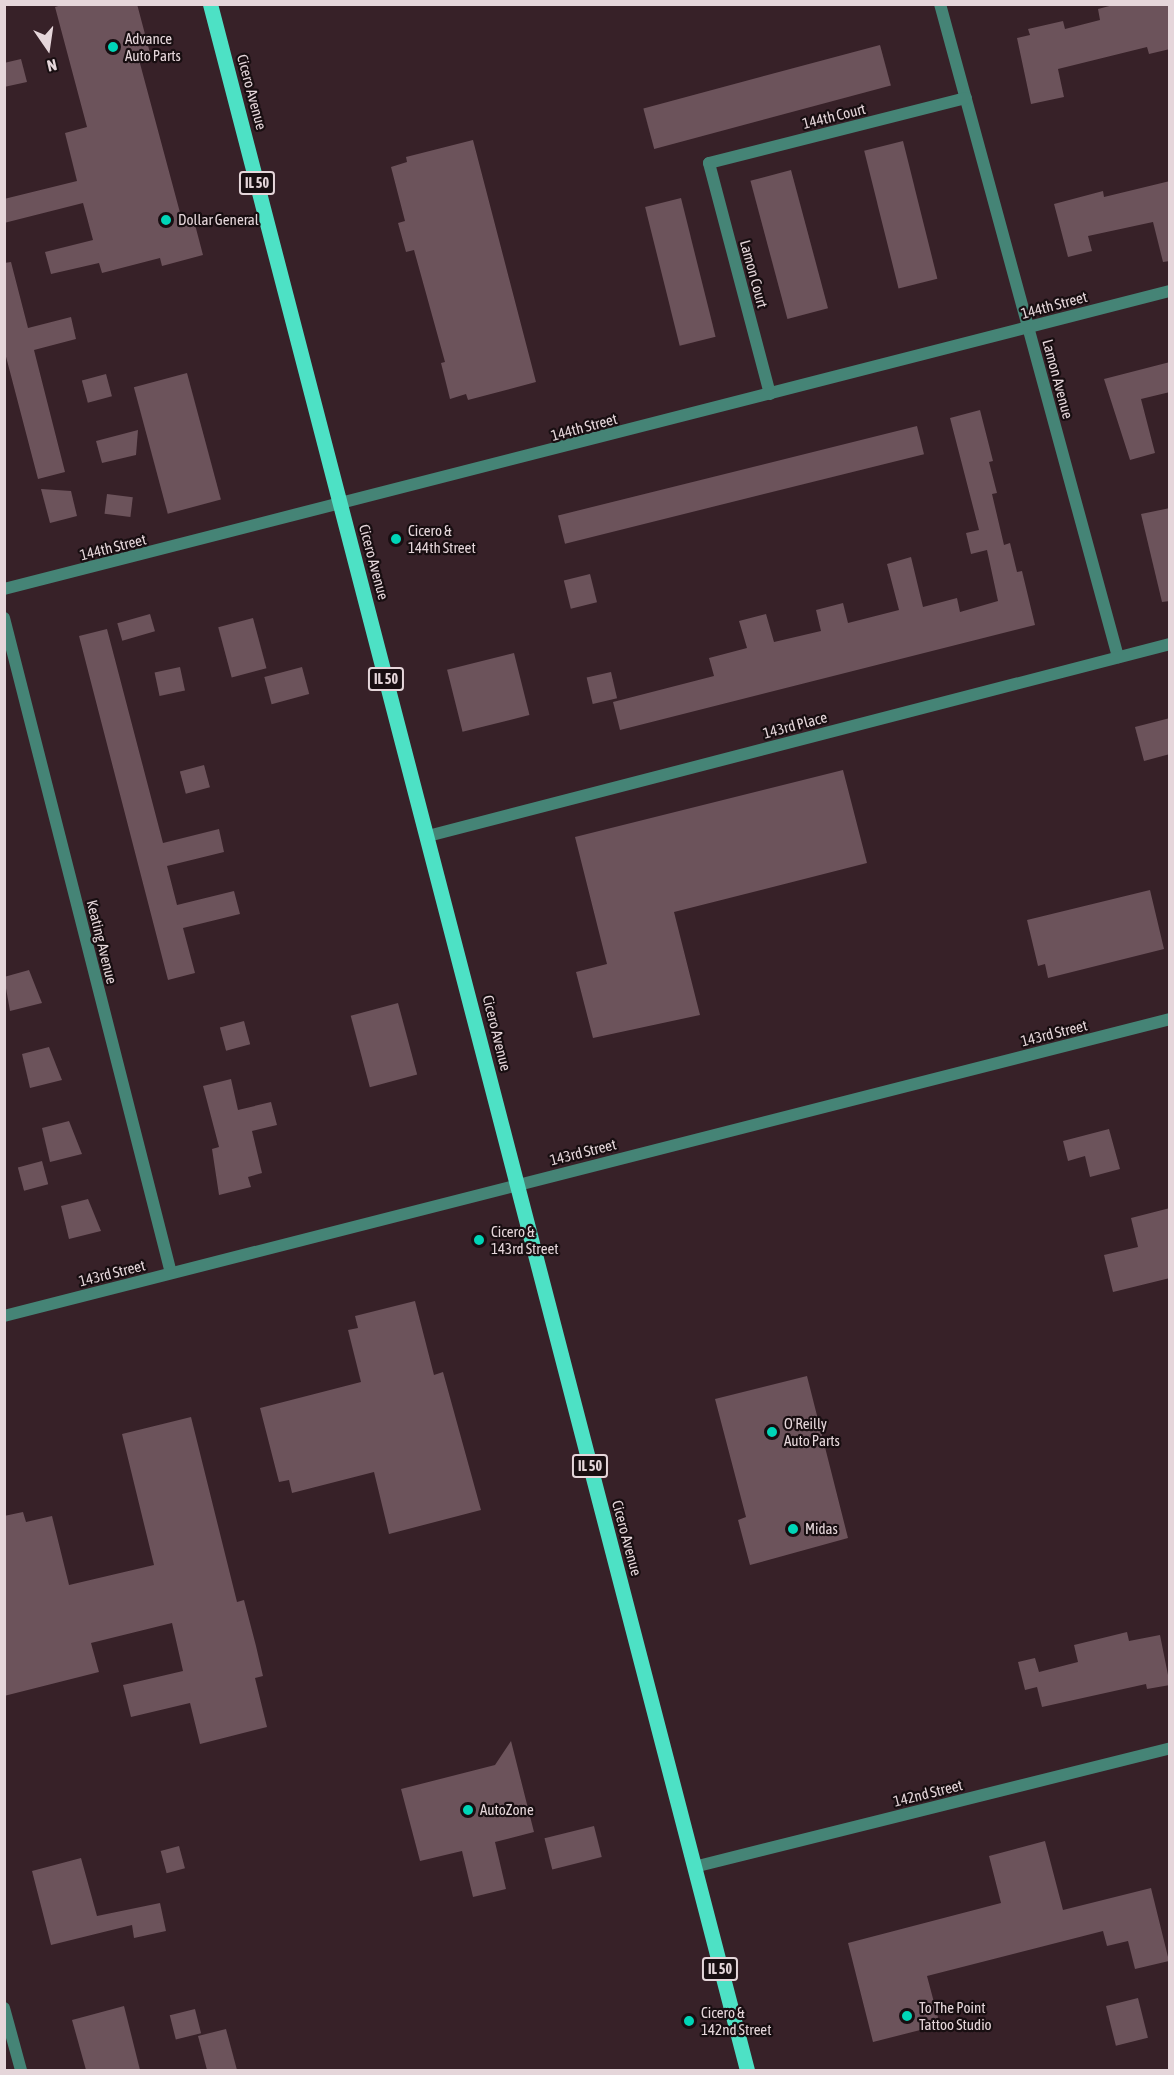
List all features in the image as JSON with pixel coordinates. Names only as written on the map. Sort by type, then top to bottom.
[{"type":"main road","name":"Cicero Avenue","points":[[210,4],[747,2070]]},
{"type":"street","name":"Lamon Avenue","points":[[940,4],[1118,657]]},
{"type":"street","name":"144th Court","points":[[709,163],[966,98]]},
{"type":"street","name":"Lamon Court","points":[[709,163],[770,394]]},
{"type":"street","name":"144th Street","points":[[4,589],[341,506],[1170,291]]},
{"type":"street","name":"Keating Avenue","points":[[4,618],[171,1273]]},
{"type":"street","name":"143rd Place","points":[[428,836],[1170,644]]},
{"type":"street","name":"143rd Street","points":[[4,1316],[1170,1019]]},
{"type":"street","name":"142nd Street","points":[[694,1867],[1170,1748]]},
{"type":"street","points":[[4,2008],[21,2070]]},
{"type":"building","points":[[65,4],[137,4],[150,53],[138,56],[182,220],[193,217],[203,255],[162,266],[160,258],[102,273],[99,263],[51,274],[45,252],[93,240],[83,203],[4,223],[4,199],[77,181],[65,133],[87,127],[55,7]]},
{"type":"building","points":[[1117,4],[1170,4],[1170,49],[1149,54],[1147,47],[1058,69],[1064,97],[1031,104],[1017,38],[1030,35],[1028,29],[1063,21],[1065,29],[1100,20],[1098,9]]},
{"type":"building","points":[[880,45],[891,86],[654,149],[643,108]]},
{"type":"building","points":[[21,59],[27,82],[4,87],[4,63]]},
{"type":"building","points":[[473,140],[536,382],[468,400],[466,394],[450,399],[441,363],[445,362],[414,250],[406,252],[398,223],[405,221],[391,167],[407,162],[406,157]]},
{"type":"building","points":[[903,141],[937,279],[899,288],[864,151]]},
{"type":"building","points":[[791,170],[828,308],[787,319],[750,181]]},
{"type":"building","points":[[1170,181],[1170,261],[1163,262],[1153,222],[1088,236],[1092,251],[1068,257],[1054,204],[1103,191],[1104,197]]},
{"type":"building","points":[[681,198],[716,337],[680,346],[645,207]]},
{"type":"building","points":[[11,262],[28,328],[71,317],[76,339],[34,350],[65,472],[38,479],[4,349],[4,263]]},
{"type":"building","points":[[1170,362],[1170,392],[1141,399],[1155,453],[1130,460],[1104,379]]},
{"type":"building","points":[[187,373],[221,500],[168,514],[134,387]]},
{"type":"building","points":[[106,374],[112,396],[88,403],[82,380]]},
{"type":"building","points":[[980,410],[993,461],[989,462],[997,493],[992,494],[1004,545],[1010,543],[1017,572],[1022,571],[1035,625],[620,730],[613,702],[714,676],[709,658],[747,648],[739,621],[766,614],[774,642],[821,631],[816,610],[843,603],[848,623],[899,610],[887,564],[911,557],[923,607],[957,598],[960,612],[998,601],[987,550],[971,554],[966,533],[979,530],[950,418]]},
{"type":"building","points":[[917,426],[924,454],[565,544],[558,516]]},
{"type":"building","points":[[138,430],[136,455],[102,463],[96,441]]},
{"type":"building","points":[[41,489],[71,491],[77,516],[50,523]]},
{"type":"building","points":[[107,494],[133,497],[130,517],[105,514]]},
{"type":"building","points":[[1170,508],[1170,601],[1162,602],[1141,514]]},
{"type":"building","points":[[590,574],[597,602],[571,609],[564,581]]},
{"type":"building","points":[[150,614],[155,631],[122,641],[117,623]]},
{"type":"building","points":[[253,618],[266,668],[232,678],[218,627]]},
{"type":"building","points":[[107,629],[163,843],[219,829],[224,852],[167,866],[177,905],[234,891],[240,914],[183,928],[195,973],[168,980],[79,636]]},
{"type":"building","points":[[514,653],[529,715],[463,732],[447,670]]},
{"type":"building","points":[[180,667],[185,690],[160,696],[155,672]]},
{"type":"building","points":[[302,667],[309,694],[272,704],[264,677]]},
{"type":"building","points":[[611,672],[617,698],[593,704],[587,678]]},
{"type":"building","points":[[1170,718],[1170,754],[1144,761],[1135,727]]},
{"type":"building","points":[[204,765],[210,787],[186,794],[180,771]]},
{"type":"building","points":[[843,770],[867,863],[674,912],[700,1015],[593,1038],[576,972],[607,964],[575,837]]},
{"type":"building","points":[[1150,890],[1164,949],[1048,978],[1045,964],[1038,966],[1027,920]]},
{"type":"building","points":[[29,970],[42,1003],[10,1011],[4,977]]},
{"type":"building","points":[[398,1003],[417,1074],[370,1087],[351,1016]]},
{"type":"building","points":[[244,1021],[250,1044],[226,1051],[220,1027]]},
{"type":"building","points":[[49,1047],[62,1080],[30,1088],[22,1054]]},
{"type":"building","points":[[231,1079],[238,1110],[271,1102],[277,1125],[252,1131],[262,1173],[248,1177],[251,1187],[219,1195],[212,1149],[219,1147],[203,1086]]},
{"type":"building","points":[[69,1121],[82,1154],[50,1162],[42,1128]]},
{"type":"building","points":[[1109,1129],[1120,1169],[1090,1177],[1085,1156],[1068,1161],[1063,1141]]},
{"type":"building","points":[[42,1161],[48,1184],[24,1191],[18,1167]]},
{"type":"building","points":[[88,1199],[101,1231],[69,1239],[61,1206]]},
{"type":"building","points":[[1170,1208],[1170,1278],[1113,1292],[1104,1255],[1138,1247],[1131,1218]]},
{"type":"building","points":[[415,1301],[434,1375],[443,1372],[481,1510],[389,1534],[374,1472],[292,1493],[289,1480],[279,1482],[260,1408],[361,1382],[348,1330],[358,1328],[355,1316]]},
{"type":"building","points":[[807,1376],[848,1538],[750,1565],[738,1520],[746,1517],[715,1399]]},
{"type":"building","points":[[191,1417],[237,1602],[244,1600],[256,1646],[263,1676],[255,1678],[267,1727],[200,1744],[190,1703],[131,1717],[123,1685],[183,1671],[172,1623],[91,1643],[99,1672],[4,1696],[4,1516],[23,1512],[26,1522],[52,1516],[69,1585],[154,1565],[122,1434]]},
{"type":"building","points":[[1127,1632],[1129,1641],[1160,1635],[1170,1685],[1147,1689],[1146,1684],[1042,1707],[1037,1687],[1025,1690],[1018,1662],[1035,1658],[1039,1672],[1078,1662],[1074,1645]]},
{"type":"building","name":"AutoZone","points":[[511,1741],[534,1832],[495,1842],[506,1889],[473,1897],[462,1851],[420,1861],[401,1789],[495,1765]]},
{"type":"building","points":[[594,1826],[602,1857],[552,1869],[545,1838]]},
{"type":"building","points":[[1045,1841],[1063,1910],[1151,1888],[1169,1961],[1135,1969],[1128,1941],[1107,1946],[1103,1931],[927,1976],[940,2025],[873,2042],[848,1943],[1001,1903],[989,1856]]},
{"type":"building","points":[[179,1846],[185,1868],[167,1873],[161,1851]]},
{"type":"building","points":[[81,1858],[97,1916],[160,1903],[166,1931],[134,1938],[132,1925],[51,1945],[32,1871]]},
{"type":"building","points":[[1138,1998],[1148,2038],[1116,2046],[1106,2006]]},
{"type":"building","points":[[124,2006],[140,2070],[86,2070],[72,2020]]},
{"type":"building","points":[[195,2009],[201,2033],[176,2040],[170,2015]]},
{"type":"building","points":[[226,2029],[237,2070],[207,2070],[198,2036]]},
{"type":"place","name":"Advance Auto Parts","points":[[113,47]]},
{"type":"place","name":"Dollar General","points":[[166,220]]},
{"type":"place","name":"Cicero & 144th Street","points":[[396,539]]},
{"type":"place","name":"Cicero & 143rd Street","points":[[479,1240]]},
{"type":"place","name":"O'Reilly Auto Parts","points":[[772,1432]]},
{"type":"place","name":"Midas","points":[[793,1529]]},
{"type":"place","name":"AutoZone","points":[[468,1810]]},
{"type":"place","name":"To The Point Tattoo Studio","points":[[907,2016]]},
{"type":"place","name":"Cicero & 142nd Street","points":[[689,2021]]}]
